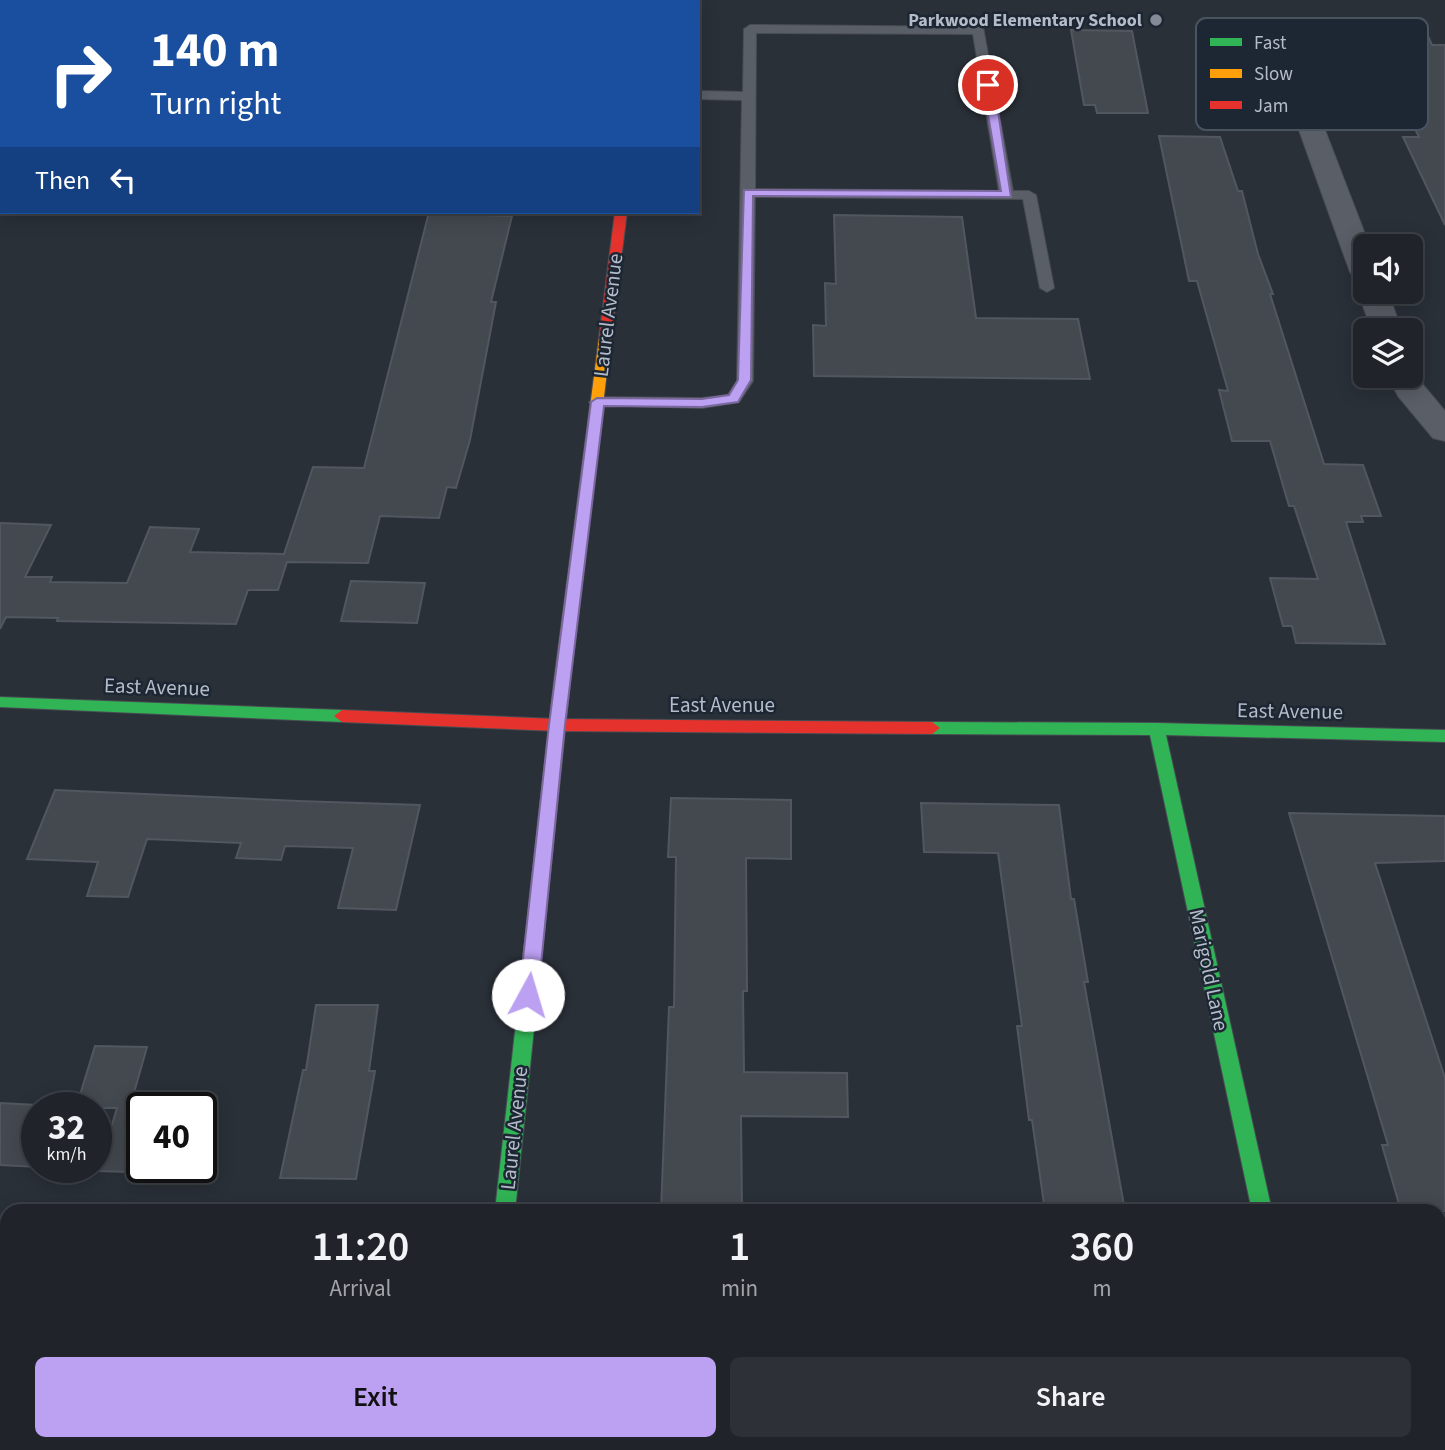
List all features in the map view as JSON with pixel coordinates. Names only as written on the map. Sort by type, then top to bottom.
[{"type":"street","points":[[1312,130],[1353,240]]},
{"type":"street","name":"Laurel Avenue","points":[[506,1204],[557,725],[621,214]]},
{"type":"street","points":[[1409,388],[1445,431]]},
{"type":"street","name":"East Avenue","points":[[0,702],[557,725],[1157,729],[1445,736]]},
{"type":"street","name":"Marigold Lane","points":[[1157,729],[1260,1204]]},
{"type":"lane","points":[[597,402],[702,403],[733,399],[745,380],[750,29],[979,30],[1007,195]]},
{"type":"lane","points":[[700,95],[749,96]]},
{"type":"lane","points":[[748,193],[1029,195],[1047,288]]},
{"type":"building","points":[[1071,30],[1132,31],[1148,113],[1097,113],[1095,105],[1084,105]]},
{"type":"building","points":[[1428,36],[1432,45],[1445,45],[1445,225],[1403,137],[1419,137],[1416,130],[1428,130]]},
{"type":"building","points":[[1159,136],[1220,137],[1238,191],[1242,191],[1258,254],[1273,294],[1270,294],[1324,464],[1363,465],[1381,516],[1361,516],[1363,522],[1346,522],[1385,644],[1296,643],[1292,626],[1283,626],[1270,578],[1318,579],[1294,506],[1289,506],[1270,441],[1232,441],[1219,390],[1228,391],[1197,281],[1189,281]]},
{"type":"building","points":[[428,214],[512,216],[491,302],[496,302],[470,440],[456,488],[447,487],[439,518],[380,516],[368,563],[287,562],[278,590],[248,590],[236,624],[57,621],[58,618],[6,617],[0,629],[0,523],[51,525],[25,577],[52,577],[50,582],[127,583],[150,527],[199,529],[190,552],[284,554],[313,467],[364,468]]},
{"type":"building","points":[[834,215],[962,217],[976,318],[1078,319],[1090,379],[814,376],[813,325],[826,326],[825,283],[836,284]]},
{"type":"building","points":[[351,581],[425,583],[417,623],[341,621]]},
{"type":"building","points":[[55,790],[420,805],[396,910],[338,908],[353,848],[285,846],[281,860],[236,858],[241,843],[147,839],[128,897],[87,896],[98,862],[27,859]]},
{"type":"building","points":[[671,798],[791,800],[791,859],[746,858],[747,991],[743,991],[744,1072],[847,1073],[848,1117],[741,1116],[742,1204],[661,1204],[669,1007],[674,1007],[676,857],[668,857]]},
{"type":"building","points":[[921,803],[1059,805],[1071,899],[1074,899],[1088,982],[1084,982],[1124,1204],[1044,1204],[1032,1120],[1029,1120],[1017,1026],[1022,1026],[998,853],[924,852]]},
{"type":"building","points":[[1289,813],[1445,816],[1445,861],[1375,863],[1445,1078],[1445,1204],[1399,1204],[1382,1145],[1388,1145]]},
{"type":"building","points":[[316,1005],[378,1005],[369,1071],[375,1071],[356,1179],[280,1178],[303,1070],[306,1070]]},
{"type":"building","points":[[95,1046],[147,1047],[134,1092],[126,1092],[126,1172],[112,1171],[112,1125],[117,1108],[112,1108],[112,1092],[81,1092]]},
{"type":"building","points":[[0,1103],[21,1104],[21,1166],[0,1165]]},
{"type":"traffic: fast","points":[[506,1204],[562,682]]},
{"type":"traffic: fast","points":[[0,702],[342,716]]},
{"type":"traffic: fast","points":[[932,728],[1157,729],[1445,736]]},
{"type":"traffic: fast","points":[[1157,729],[1260,1204]]},
{"type":"traffic: slow","points":[[562,682],[605,338]]},
{"type":"traffic: jam","points":[[605,338],[621,214]]},
{"type":"traffic: jam","points":[[342,716],[557,725],[932,728]]},
{"type":"place","name":"Parkwood Elementary School","points":[[1156,20]]},
{"type":"route","points":[[528,995],[557,725],[597,402],[702,403],[733,399],[745,380],[748,193],[1007,195],[988,85]]}]
